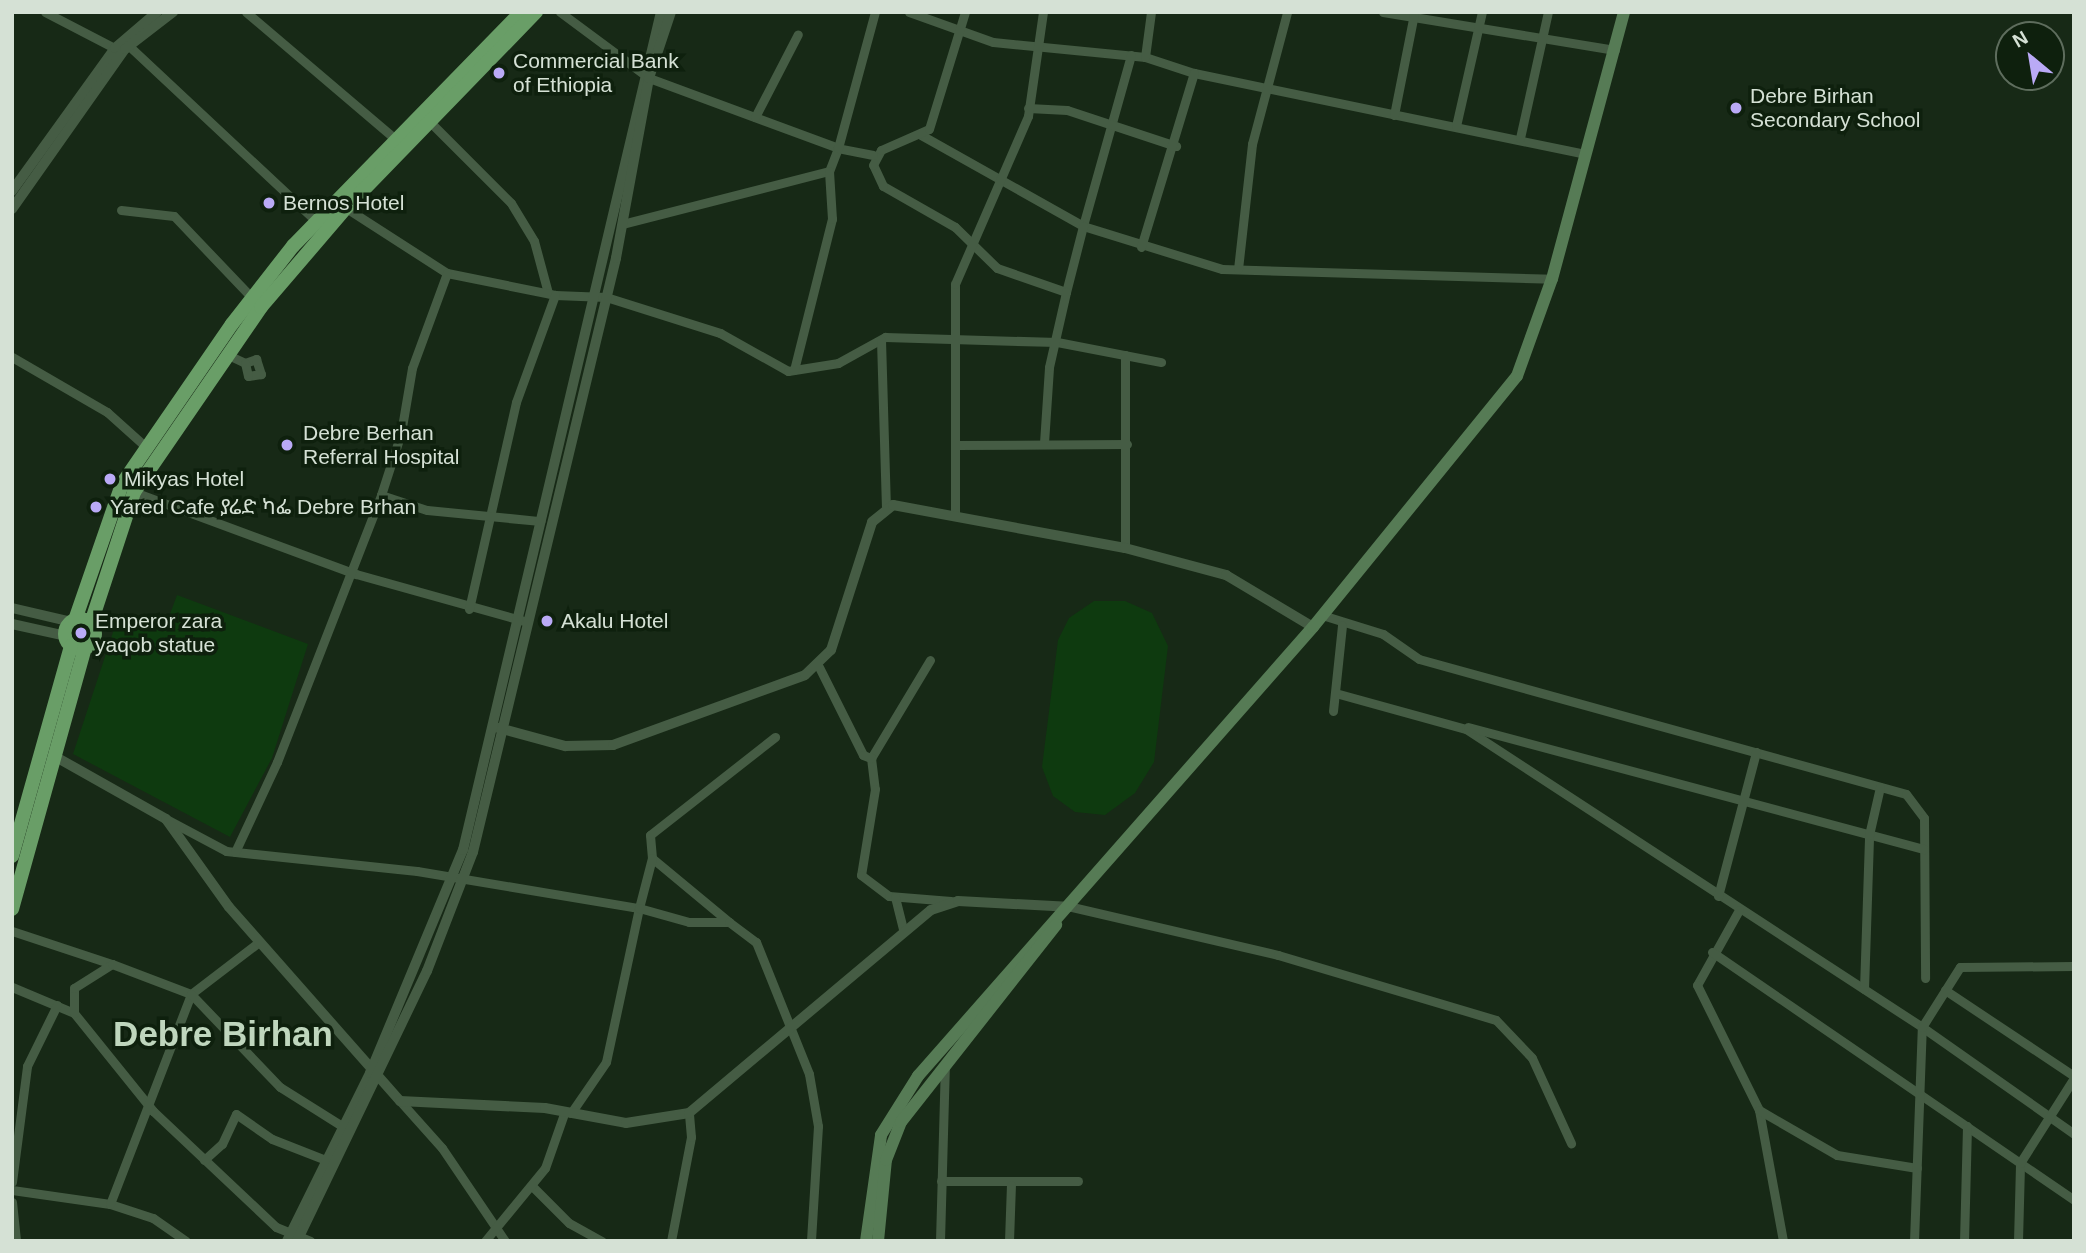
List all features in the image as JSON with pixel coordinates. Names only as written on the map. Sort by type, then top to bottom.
[{"type":"highway","points":[[12,909],[56,757],[74,644],[74,621],[108,512],[146,447],[256,302],[396,139],[521,12]]},
{"type":"highway","points":[[321,226],[346,208],[536,12]]},
{"type":"highway","points":[[74,644],[95,638],[91,624],[134,492],[228,355],[256,302]]},
{"type":"highway","points":[[74,621],[91,624]]},
{"type":"highway","points":[[12,856],[15,831],[74,644]]},
{"type":"main road","points":[[866,1241],[881,1135],[941,1058],[1046,945],[1058,922],[1313,626],[1517,376],[1552,279],[1624,12]]},
{"type":"main road","points":[[878,1241],[892,1140],[941,1058]]},
{"type":"street","points":[[45,12],[122,49],[321,226]]},
{"type":"street","points":[[12,191],[122,49],[157,12]]},
{"type":"street","points":[[12,209],[122,49],[173,12]]},
{"type":"street","points":[[246,12],[396,139]]},
{"type":"street","points":[[560,12],[645,76],[838,148],[873,155],[929,129],[965,12]]},
{"type":"street","points":[[297,1237],[373,1076],[457,881],[497,728],[600,299],[645,76],[661,12]]},
{"type":"street","points":[[523,621],[540,521],[622,224],[645,76],[671,12]]},
{"type":"street","points":[[794,370],[832,219],[829,171],[838,148],[875,12]]},
{"type":"street","points":[[909,12],[993,42],[1145,57],[1194,73],[1520,138],[1584,154]]},
{"type":"street","points":[[955,516],[955,284],[969,240],[1002,181],[1028,108],[1043,12]]},
{"type":"street","points":[[1145,57],[1151,12]]},
{"type":"street","points":[[1238,269],[1252,144],[1287,12]]},
{"type":"street","points":[[1383,12],[1615,50]]},
{"type":"street","points":[[1456,126],[1482,12]]},
{"type":"street","points":[[1520,138],[1548,12]]},
{"type":"street","points":[[1394,115],[1414,15]]},
{"type":"street","points":[[755,117],[798,34]]},
{"type":"street","points":[[1044,443],[1066,292],[1131,55]]},
{"type":"street","points":[[1141,247],[1176,146],[1194,73]]},
{"type":"street","points":[[1028,108],[1114,123],[1176,146]]},
{"type":"street","points":[[431,123],[511,203],[534,242],[551,294],[516,402],[486,519],[469,609]]},
{"type":"street","points":[[921,135],[1083,226],[1141,247],[1238,269],[1552,279]]},
{"type":"street","points":[[873,155],[883,186],[969,240],[1013,278],[1066,292]]},
{"type":"street","points":[[622,224],[829,171]]},
{"type":"street","points":[[346,208],[447,273],[551,294],[600,299],[720,334],[794,370],[838,363],[881,340],[1057,342],[1161,362]]},
{"type":"street","points":[[121,210],[174,216],[256,302]]},
{"type":"street","points":[[235,852],[381,495],[401,433],[412,368],[447,273]]},
{"type":"street","points":[[497,728],[565,746],[613,745],[819,667],[831,650],[873,522],[886,506],[881,340]]},
{"type":"street","points":[[228,355],[245,363]]},
{"type":"street","points":[[1125,355],[1125,548]]},
{"type":"street","points":[[12,356],[107,412],[146,447]]},
{"type":"street","points":[[956,444],[1127,444]]},
{"type":"street","points":[[134,492],[351,572],[469,609],[523,621]]},
{"type":"street","points":[[381,495],[486,519],[540,521]]},
{"type":"street","points":[[886,506],[1125,548],[1252,585],[1313,626]]},
{"type":"street","points":[[12,608],[74,621]]},
{"type":"street","points":[[1322,615],[1342,625],[1383,635],[1419,659],[1906,794],[1921,806],[1925,978]]},
{"type":"street","points":[[12,624],[74,644]]},
{"type":"street","points":[[1333,711],[1339,694],[1342,625]]},
{"type":"street","points":[[930,660],[871,758],[873,811],[861,875],[895,897],[1072,907],[1278,955],[1496,1020],[1532,1058],[1572,1143]]},
{"type":"street","points":[[819,667],[863,755],[871,758]]},
{"type":"street","points":[[1339,694],[1924,849]]},
{"type":"street","points":[[1457,724],[1739,910],[1923,1027],[2074,1135]]},
{"type":"street","points":[[485,1241],[533,1187],[557,1143],[568,1112],[606,1062],[652,858],[650,835],[775,737]]},
{"type":"street","points":[[1718,896],[1756,752]]},
{"type":"street","points":[[56,757],[166,819],[235,852],[373,865],[457,881],[639,908],[689,922],[729,922]]},
{"type":"street","points":[[1864,989],[1869,835],[1880,787]]},
{"type":"street","points":[[166,819],[259,942],[373,1076],[400,1101],[442,1148],[505,1241]]},
{"type":"street","points":[[652,858],[756,942],[809,1074],[818,1126],[811,1241]]},
{"type":"street","points":[[895,897],[903,929]]},
{"type":"street","points":[[400,1101],[568,1112],[626,1123],[689,1113],[903,929],[958,901]]},
{"type":"street","points":[[1739,910],[1698,974],[1699,994],[1759,1110],[1783,1241]]},
{"type":"street","points":[[15,934],[112,964],[191,994],[281,1087],[342,1126]]},
{"type":"street","points":[[110,1204],[191,994],[259,942]]},
{"type":"street","points":[[1712,952],[2074,1200]]},
{"type":"street","points":[[1914,1241],[1923,1027],[1945,990],[1970,963],[2074,966]]},
{"type":"street","points":[[74,1013],[74,988],[112,964]]},
{"type":"street","points":[[12,987],[74,1013],[148,1106],[276,1227],[297,1237]]},
{"type":"street","points":[[1945,990],[2074,1077],[2020,1163],[2018,1241]]},
{"type":"street","points":[[12,1181],[27,1066],[57,1005]]},
{"type":"street","points":[[940,1241],[941,1058]]},
{"type":"street","points":[[297,1237],[342,1126],[373,1076]]},
{"type":"street","points":[[1759,1110],[1837,1155],[1917,1168]]},
{"type":"street","points":[[671,1241],[690,1148],[689,1113]]},
{"type":"street","points":[[204,1160],[222,1144],[236,1114],[272,1139],[326,1160]]},
{"type":"street","points":[[1964,1241],[1967,1126]]},
{"type":"street","points":[[942,1181],[1011,1185],[1078,1181]]},
{"type":"street","points":[[1009,1241],[1011,1185]]},
{"type":"street","points":[[533,1187],[569,1223],[602,1241]]},
{"type":"street","points":[[12,1190],[110,1204],[153,1218],[186,1241]]},
{"type":"street","points":[[12,1202],[16,1241]]},
{"type":"green space","points":[[177,595],[308,644],[272,758],[230,837],[73,754],[118,617],[166,625]]},
{"type":"green space","points":[[1094,601],[1125,601],[1152,613],[1168,646],[1154,762],[1135,793],[1105,815],[1075,812],[1053,796],[1042,767],[1058,640],[1069,618]]},
{"type":"place","name":"Commercial Bank of Ethiopia","points":[[499,73]]},
{"type":"place","name":"Debre Birhan Secondary School","points":[[1736,108]]},
{"type":"place","name":"Bernos Hotel","points":[[269,203]]},
{"type":"place","name":"Debre Berhan Referral Hospital","points":[[287,445]]},
{"type":"place","name":"Mikyas Hotel","points":[[110,479]]},
{"type":"place","name":"Yared Cafe ያሬድ ካፌ Debre Brhan","points":[[96,507]]},
{"type":"place","name":"Akalu Hotel","points":[[547,621]]},
{"type":"place","name":"Emperor zara yaqob statue","points":[[81,633]]},
{"type":"district","name":"Debre Birhan","points":[[223,1034]]}]
